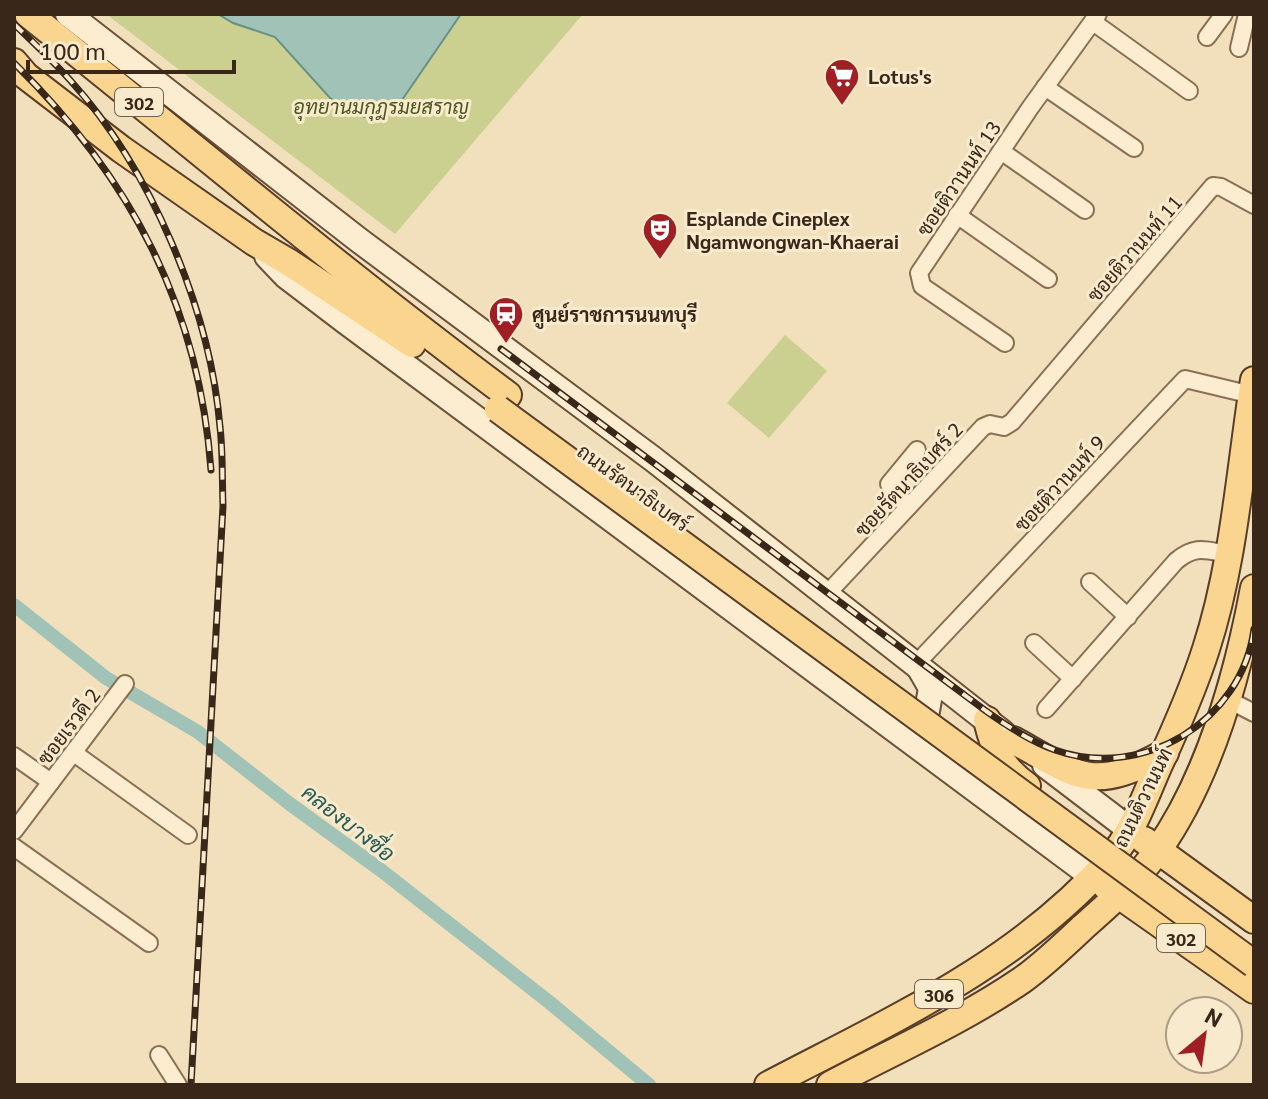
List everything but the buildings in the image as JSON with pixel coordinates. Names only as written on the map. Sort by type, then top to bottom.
[{"type":"main road","name":"ถนนรัตนาธิเบศร์","points":[[28,14],[250,190],[503,402],[1250,979]]},
{"type":"main road","name":"ถนนรัตนาธิเบศร์","points":[[68,14],[344,228],[653,459],[1013,740],[1122,841]]},
{"type":"main road","name":"ถนนรัตนาธิเบศร์","points":[[18,69],[121,149],[254,242],[503,402],[1254,942]]},
{"type":"main road","name":"ถนนรัตนาธิเบศร์","points":[[254,242],[286,276],[1093,877],[1137,875]]},
{"type":"main road","name":"ถนนติวานนท์","points":[[768,1085],[976,974],[1047,919],[1093,877],[1122,841],[1186,708],[1207,648],[1228,554],[1253,388]]},
{"type":"main road","name":"ถนนติวานนท์","points":[[830,1085],[978,1007],[1024,979],[1137,875],[1181,815],[1227,699],[1254,588]]},
{"type":"main road","points":[[877,719],[908,725],[927,711],[931,688],[917,666]]},
{"type":"main road","points":[[987,720],[993,745],[1008,771],[1103,842],[1122,841],[1137,875],[1155,881],[1227,941],[1250,979]]},
{"type":"main road","points":[[1013,740],[1080,774],[1100,778],[1135,769],[1165,753]]},
{"type":"main road","name":"302","points":[[1137,875],[1250,979]]},
{"type":"main road","name":"302","points":[[1137,875],[1254,920]]},
{"type":"street","points":[[1207,37],[1224,14]]},
{"type":"street","points":[[1239,48],[1247,14]]},
{"type":"street","points":[[1096,18],[1189,91]]},
{"type":"street","name":"ซอยติวานนท์ 13","points":[[1005,343],[922,286],[920,268],[1096,18]]},
{"type":"street","points":[[1045,87],[1134,148]]},
{"type":"street","points":[[1001,151],[1085,210]]},
{"type":"street","name":"ซอยติวานนท์ 11","points":[[1056,371],[1213,186],[1221,187],[1254,205]]},
{"type":"street","points":[[957,215],[1048,279]]},
{"type":"street","name":"ซอยรัตนาธิเบศร์ 2","points":[[826,595],[983,427],[990,424],[1007,426],[1056,371]]},
{"type":"street","name":"ซอยติวานนท์ 9","points":[[917,666],[1185,379],[1253,388]]},
{"type":"street","points":[[908,507],[893,493],[889,484],[917,450]]},
{"type":"street","points":[[1046,709],[1187,552],[1199,549],[1228,554]]},
{"type":"street","points":[[1090,582],[1128,617]]},
{"type":"street","points":[[1034,643],[1073,679]]},
{"type":"street","name":"ซอยเรวดี 2","points":[[14,831],[125,684]]},
{"type":"street","points":[[1227,699],[1254,713]]},
{"type":"street","points":[[74,753],[188,835]]},
{"type":"street","points":[[14,756],[51,782]]},
{"type":"street","points":[[14,847],[149,943]]},
{"type":"street","points":[[159,1055],[178,1085]]},
{"type":"green space","name":"อุทยานมกุฎรมยสราญ","points":[[106,14],[583,14],[395,234]]},
{"type":"green space","points":[[785,335],[827,371],[769,438],[727,403]]},
{"type":"water","points":[[218,14],[461,14],[402,100],[364,117],[330,98],[275,37],[233,23]]},
{"type":"waterway","name":"คลองบางซื่อ","points":[[14,605],[106,678],[198,732],[382,871],[649,1085]]},
{"type":"railway","points":[[14,24],[99,115],[150,197],[189,288],[204,335],[214,382],[221,437],[223,506],[191,1085]]},
{"type":"railway","points":[[14,63],[55,106],[92,152],[152,248],[174,299],[191,353],[204,410],[211,470]]},
{"type":"railway","points":[[501,349],[986,711],[1019,733],[1055,750],[1088,757],[1122,757],[1153,750],[1183,736],[1209,716],[1230,691],[1246,662],[1254,629]]},
{"type":"place","name":"Lotus's","points":[[842,107]]},
{"type":"place","name":"Esplande Cineplex Ngamwongwan-Khaerai","points":[[660,261]]},
{"type":"place","name":"ศูนย์ราชการนนทบุรี","points":[[506,345]]}]
